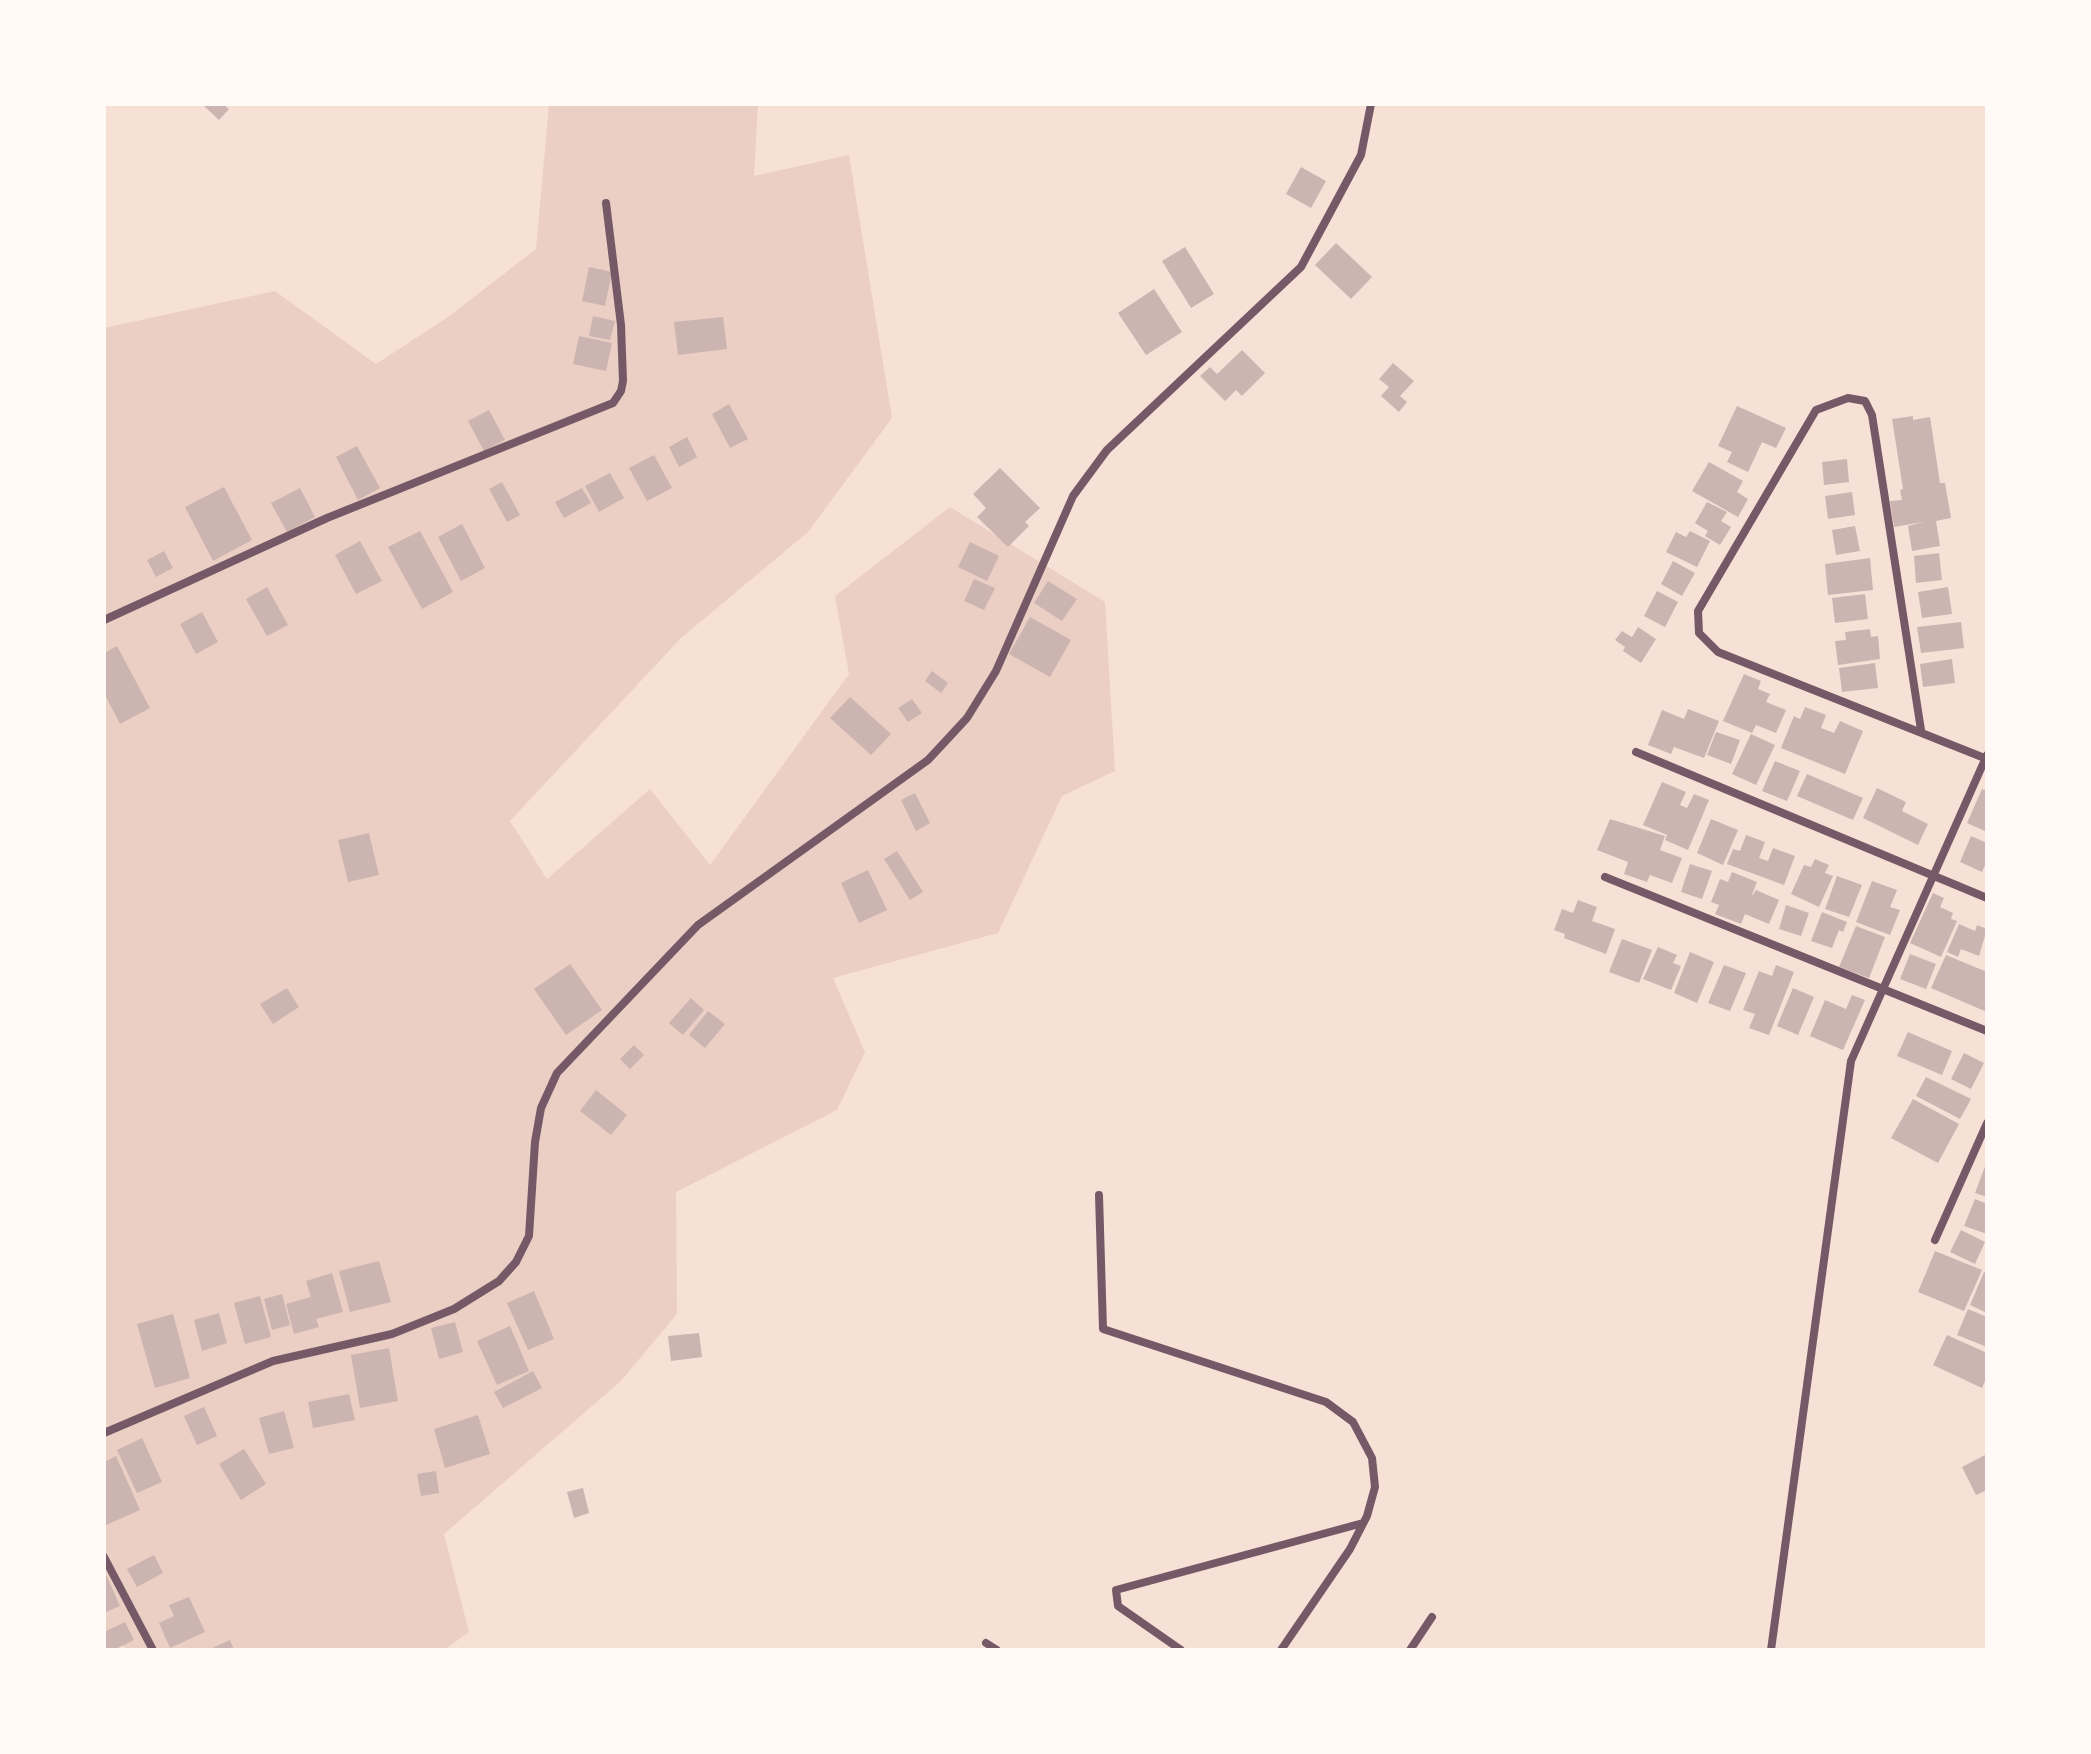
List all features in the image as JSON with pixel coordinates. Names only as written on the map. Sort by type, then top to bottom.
[{"type":"street","points":[[104,1433],[273,1361],[392,1334],[454,1309],[499,1281],[516,1262],[529,1236],[535,1142],[541,1108],[557,1073],[698,925],[928,760],[967,718],[996,671],[1073,496],[1107,450],[1301,267],[1361,155],[1371,104]]},
{"type":"street","points":[[104,620],[327,518],[613,403],[623,381],[621,325],[606,203]]},
{"type":"street","points":[[1771,1650],[1844,1092],[1851,1061],[1987,757],[1718,652],[1699,633],[1698,611],[1816,410],[1848,398],[1865,401],[1872,415],[1921,730]]},
{"type":"street","points":[[1636,752],[1987,898]]},
{"type":"street","points":[[1605,877],[1987,1031]]},
{"type":"street","points":[[1935,1240],[1987,1123]]},
{"type":"street","points":[[1099,1195],[1103,1329],[1326,1402],[1353,1422],[1372,1458],[1375,1487],[1363,1523],[1281,1650]]},
{"type":"street","points":[[1181,1650],[1118,1606],[1116,1590],[1363,1523]]},
{"type":"street","points":[[104,1557],[153,1650]]},
{"type":"street","points":[[1410,1650],[1432,1617]]},
{"type":"street","points":[[986,1643],[997,1650]]},
{"type":"shaded area","points":[[549,104],[758,104],[754,176],[849,155],[892,418],[808,532],[681,638],[510,821],[547,879],[650,789],[710,865],[849,674],[835,596],[950,507],[1105,602],[1115,771],[1062,796],[998,933],[833,978],[865,1052],[837,1110],[676,1192],[677,1314],[621,1381],[444,1534],[469,1632],[444,1650],[128,1650],[104,1634],[104,328],[275,291],[376,364],[448,317],[536,249]]},
{"type":"building","points":[[202,104],[223,104],[229,109],[219,120]]},
{"type":"building","points":[[1301,167],[1326,181],[1311,208],[1286,194]]},
{"type":"building","points":[[1336,243],[1372,277],[1351,299],[1315,265]]},
{"type":"building","points":[[1185,247],[1214,294],[1191,308],[1162,261]]},
{"type":"building","points":[[589,267],[612,272],[605,306],[582,301]]},
{"type":"building","points":[[1154,289],[1182,332],[1146,355],[1118,313]]},
{"type":"building","points":[[593,316],[615,321],[610,340],[589,336]]},
{"type":"building","points":[[723,317],[727,349],[678,355],[674,322]]},
{"type":"building","points":[[579,336],[612,343],[606,371],[573,364]]},
{"type":"building","points":[[1242,350],[1265,373],[1242,396],[1236,390],[1225,401],[1200,376],[1210,367],[1217,374]]},
{"type":"building","points":[[1393,363],[1414,381],[1400,396],[1407,402],[1399,412],[1381,396],[1389,387],[1379,379]]},
{"type":"building","points":[[729,404],[748,439],[730,448],[712,414]]},
{"type":"building","points":[[1737,406],[1786,428],[1776,448],[1762,442],[1748,472],[1727,462],[1732,452],[1718,446]]},
{"type":"building","points":[[489,410],[505,440],[484,451],[468,421]]},
{"type":"building","points":[[1913,416],[1913,420],[1930,417],[1940,483],[1945,483],[1951,518],[1936,521],[1940,546],[1912,551],[1908,526],[1923,522],[1894,527],[1890,501],[1902,500],[1900,490],[1903,489],[1892,419]]},
{"type":"building","points":[[687,437],[697,457],[679,467],[669,447]]},
{"type":"building","points":[[357,446],[380,488],[358,500],[336,457]]},
{"type":"building","points":[[654,455],[672,488],[647,501],[629,468]]},
{"type":"building","points":[[1847,459],[1849,482],[1824,485],[1822,462]]},
{"type":"building","points":[[1709,462],[1743,481],[1737,492],[1748,499],[1738,517],[1692,491]]},
{"type":"building","points":[[1000,468],[1040,508],[1025,522],[1029,526],[1008,547],[977,517],[986,508],[973,494]]},
{"type":"building","points":[[610,473],[624,498],[599,512],[585,486]]},
{"type":"building","points":[[502,482],[520,515],[507,522],[489,489]]},
{"type":"building","points":[[224,487],[252,540],[213,561],[185,507]]},
{"type":"building","points":[[300,488],[315,517],[287,532],[271,503]]},
{"type":"building","points":[[582,488],[591,503],[564,518],[555,502]]},
{"type":"building","points":[[1852,492],[1855,515],[1828,519],[1825,496]]},
{"type":"building","points":[[1707,502],[1727,512],[1721,521],[1731,527],[1720,545],[1705,536],[1708,531],[1695,523]]},
{"type":"building","points":[[462,524],[485,568],[461,581],[438,537]]},
{"type":"building","points":[[1855,526],[1860,551],[1836,555],[1832,530]]},
{"type":"building","points":[[420,531],[453,592],[422,609],[388,547]]},
{"type":"building","points":[[1690,531],[1710,541],[1697,567],[1666,552],[1676,532],[1686,537]]},
{"type":"building","points":[[360,541],[382,581],[356,594],[335,555]]},
{"type":"building","points":[[970,542],[999,556],[987,581],[958,567]]},
{"type":"building","points":[[164,551],[173,568],[156,577],[147,560]]},
{"type":"building","points":[[1939,553],[1942,580],[1916,583],[1914,556]]},
{"type":"building","points":[[1870,558],[1873,590],[1828,595],[1825,564]]},
{"type":"building","points":[[1673,561],[1695,573],[1682,596],[1661,584]]},
{"type":"building","points":[[974,579],[995,588],[984,610],[964,601]]},
{"type":"building","points":[[1048,581],[1077,599],[1062,621],[1034,603]]},
{"type":"building","points":[[267,587],[288,625],[267,636],[246,599]]},
{"type":"building","points":[[1948,587],[1952,614],[1922,618],[1918,592]]},
{"type":"building","points":[[1657,591],[1678,602],[1665,627],[1644,616]]},
{"type":"building","points":[[1865,594],[1868,619],[1835,623],[1832,598]]},
{"type":"building","points":[[202,612],[218,642],[196,654],[180,624]]},
{"type":"building","points":[[1030,617],[1071,640],[1050,677],[1009,654]]},
{"type":"building","points":[[1961,622],[1964,648],[1921,653],[1917,627]]},
{"type":"building","points":[[1638,627],[1656,639],[1641,663],[1623,651],[1625,647],[1615,640],[1622,631],[1632,637]]},
{"type":"building","points":[[1870,629],[1871,637],[1878,636],[1880,659],[1838,665],[1835,641],[1846,640],[1845,632]]},
{"type":"building","points":[[117,646],[150,708],[120,724],[104,693],[104,653]]},
{"type":"building","points":[[1952,659],[1955,683],[1923,687],[1920,664]]},
{"type":"building","points":[[1875,663],[1878,688],[1842,692],[1839,668]]},
{"type":"building","points":[[932,671],[948,683],[941,693],[925,681]]},
{"type":"building","points":[[1744,674],[1761,681],[1758,689],[1770,694],[1766,702],[1786,710],[1776,733],[1756,725],[1752,733],[1723,721]]},
{"type":"building","points":[[850,697],[891,734],[871,755],[830,718]]},
{"type":"building","points":[[912,699],[922,713],[908,722],[898,708]]},
{"type":"building","points":[[1805,707],[1826,715],[1821,728],[1834,733],[1840,721],[1863,731],[1845,774],[1781,748],[1794,716],[1800,719]]},
{"type":"building","points":[[1688,709],[1719,721],[1704,758],[1674,747],[1671,754],[1648,745],[1662,710],[1684,719]]},
{"type":"building","points":[[1716,732],[1740,740],[1731,764],[1707,755]]},
{"type":"building","points":[[1751,734],[1775,745],[1756,785],[1732,774]]},
{"type":"building","points":[[1775,761],[1800,771],[1787,801],[1762,791]]},
{"type":"building","points":[[1807,774],[1863,798],[1853,820],[1797,796]]},
{"type":"building","points":[[1662,782],[1686,792],[1680,805],[1687,808],[1694,794],[1709,800],[1688,850],[1665,840],[1667,835],[1643,825]]},
{"type":"building","points":[[1877,788],[1906,802],[1902,811],[1928,824],[1918,845],[1863,818]]},
{"type":"building","points":[[1982,789],[1987,791],[1987,832],[1967,823]]},
{"type":"building","points":[[915,793],[930,823],[916,831],[901,800]]},
{"type":"building","points":[[1610,819],[1665,836],[1660,850],[1682,858],[1672,883],[1650,875],[1647,882],[1624,874],[1628,862],[1597,850]]},
{"type":"building","points":[[1711,819],[1738,830],[1723,865],[1697,853]]},
{"type":"building","points":[[369,833],[379,875],[348,882],[338,840]]},
{"type":"building","points":[[1746,835],[1765,842],[1759,858],[1768,861],[1773,848],[1795,856],[1784,885],[1727,864],[1733,849],[1740,851]]},
{"type":"building","points":[[1971,836],[1987,843],[1987,861],[1982,872],[1960,862]]},
{"type":"building","points":[[897,851],[923,892],[910,900],[884,859]]},
{"type":"building","points":[[1815,859],[1829,865],[1825,873],[1833,876],[1819,907],[1791,894],[1804,865],[1811,867]]},
{"type":"building","points":[[1690,864],[1712,871],[1702,899],[1681,892]]},
{"type":"building","points":[[868,870],[887,910],[859,923],[841,883]]},
{"type":"building","points":[[1732,872],[1757,882],[1751,897],[1756,890],[1779,900],[1769,924],[1745,914],[1741,924],[1715,914],[1719,905],[1711,902],[1720,879],[1728,882]]},
{"type":"building","points":[[1837,876],[1862,885],[1849,917],[1825,909]]},
{"type":"building","points":[[1872,881],[1897,890],[1890,907],[1900,910],[1890,935],[1856,922]]},
{"type":"building","points":[[1933,893],[1944,898],[1940,907],[1953,913],[1951,919],[1957,921],[1941,957],[1910,943]]},
{"type":"building","points":[[1578,900],[1597,907],[1592,921],[1615,929],[1606,954],[1564,938],[1565,934],[1554,930],[1562,909],[1573,913]]},
{"type":"building","points":[[1786,905],[1809,913],[1801,936],[1779,929]]},
{"type":"building","points":[[1822,912],[1847,922],[1843,932],[1839,930],[1832,948],[1811,941]]},
{"type":"building","points":[[1959,924],[1975,931],[1977,925],[1987,929],[1979,956],[1961,949],[1958,957],[1947,952]]},
{"type":"building","points":[[1856,926],[1885,937],[1869,978],[1839,967]]},
{"type":"building","points":[[1622,939],[1652,950],[1639,983],[1609,972]]},
{"type":"building","points":[[1658,947],[1677,955],[1673,963],[1681,966],[1671,990],[1643,979]]},
{"type":"building","points":[[1690,952],[1714,962],[1697,1003],[1674,993]]},
{"type":"building","points":[[1910,954],[1936,964],[1926,989],[1900,979]]},
{"type":"building","points":[[1946,955],[1987,972],[1987,1012],[1931,988]]},
{"type":"building","points":[[570,964],[602,1010],[566,1035],[534,989]]},
{"type":"building","points":[[1724,965],[1746,973],[1730,1011],[1708,1003]]},
{"type":"building","points":[[1776,965],[1794,972],[1769,1035],[1749,1028],[1755,1014],[1743,1010],[1759,971],[1772,976]]},
{"type":"building","points":[[287,988],[299,1007],[273,1024],[260,1004]]},
{"type":"building","points":[[1793,988],[1814,997],[1798,1035],[1777,1026]]},
{"type":"building","points":[[1852,995],[1865,1000],[1843,1050],[1810,1036],[1825,1000],[1846,1009]]},
{"type":"building","points":[[691,998],[704,1010],[683,1035],[669,1023]]},
{"type":"building","points":[[708,1011],[725,1024],[705,1048],[689,1035]]},
{"type":"building","points":[[1908,1032],[1952,1051],[1942,1075],[1897,1056]]},
{"type":"building","points":[[634,1045],[644,1055],[630,1069],[620,1059]]},
{"type":"building","points":[[1964,1053],[1984,1063],[1971,1089],[1951,1079]]},
{"type":"building","points":[[1926,1077],[1971,1099],[1960,1119],[1916,1096]]},
{"type":"building","points":[[596,1090],[627,1115],[611,1135],[580,1111]]},
{"type":"building","points":[[1913,1099],[1959,1124],[1938,1163],[1891,1138]]},
{"type":"building","points":[[1987,1161],[1987,1197],[1975,1193]]},
{"type":"building","points":[[1975,1199],[1987,1204],[1987,1234],[1964,1226]]},
{"type":"building","points":[[1961,1230],[1985,1242],[1975,1264],[1950,1252]]},
{"type":"building","points":[[1935,1251],[1982,1270],[1964,1311],[1918,1292]]},
{"type":"building","points":[[379,1261],[391,1302],[350,1312],[339,1271]]},
{"type":"building","points":[[1984,1272],[1987,1273],[1987,1313],[1970,1305]]},
{"type":"building","points":[[332,1273],[343,1312],[316,1319],[319,1327],[294,1334],[286,1304],[311,1297],[306,1281]]},
{"type":"building","points":[[534,1291],[554,1339],[528,1350],[507,1303]]},
{"type":"building","points":[[282,1294],[290,1325],[272,1330],[264,1299]]},
{"type":"building","points":[[260,1296],[271,1337],[245,1344],[234,1303]]},
{"type":"building","points":[[1968,1309],[1987,1317],[1987,1347],[1957,1335]]},
{"type":"building","points":[[219,1313],[227,1343],[202,1351],[194,1320]]},
{"type":"building","points":[[173,1314],[190,1378],[155,1388],[137,1324]]},
{"type":"building","points":[[455,1322],[463,1352],[439,1359],[431,1328]]},
{"type":"building","points":[[510,1326],[529,1371],[497,1385],[477,1341]]},
{"type":"building","points":[[699,1333],[702,1357],[671,1361],[668,1336]]},
{"type":"building","points":[[1947,1335],[1987,1353],[1987,1377],[1982,1388],[1933,1365]]},
{"type":"building","points":[[389,1348],[398,1401],[360,1408],[351,1355]]},
{"type":"building","points":[[533,1371],[542,1388],[503,1408],[494,1392]]},
{"type":"building","points":[[349,1394],[355,1420],[313,1428],[308,1402]]},
{"type":"building","points":[[204,1407],[217,1436],[197,1445],[184,1416]]},
{"type":"building","points":[[284,1411],[294,1448],[269,1454],[259,1418]]},
{"type":"building","points":[[478,1415],[490,1454],[445,1468],[434,1429]]},
{"type":"building","points":[[142,1438],[162,1482],[137,1493],[117,1450]]},
{"type":"building","points":[[244,1449],[266,1484],[241,1500],[219,1464]]},
{"type":"building","points":[[1987,1454],[1987,1490],[1976,1495],[1962,1467]]},
{"type":"building","points":[[116,1456],[140,1510],[104,1526],[104,1462]]},
{"type":"building","points":[[436,1471],[439,1493],[421,1496],[417,1474]]},
{"type":"building","points":[[583,1488],[589,1513],[574,1518],[567,1492]]},
{"type":"building","points":[[154,1555],[163,1573],[137,1587],[127,1569]]},
{"type":"building","points":[[104,1570],[120,1606],[104,1613]]},
{"type":"building","points":[[189,1597],[205,1632],[170,1648],[159,1623],[174,1616],[169,1605]]},
{"type":"building","points":[[125,1622],[134,1640],[114,1650],[105,1650],[104,1632]]},
{"type":"building","points":[[230,1640],[234,1650],[208,1650]]}]
